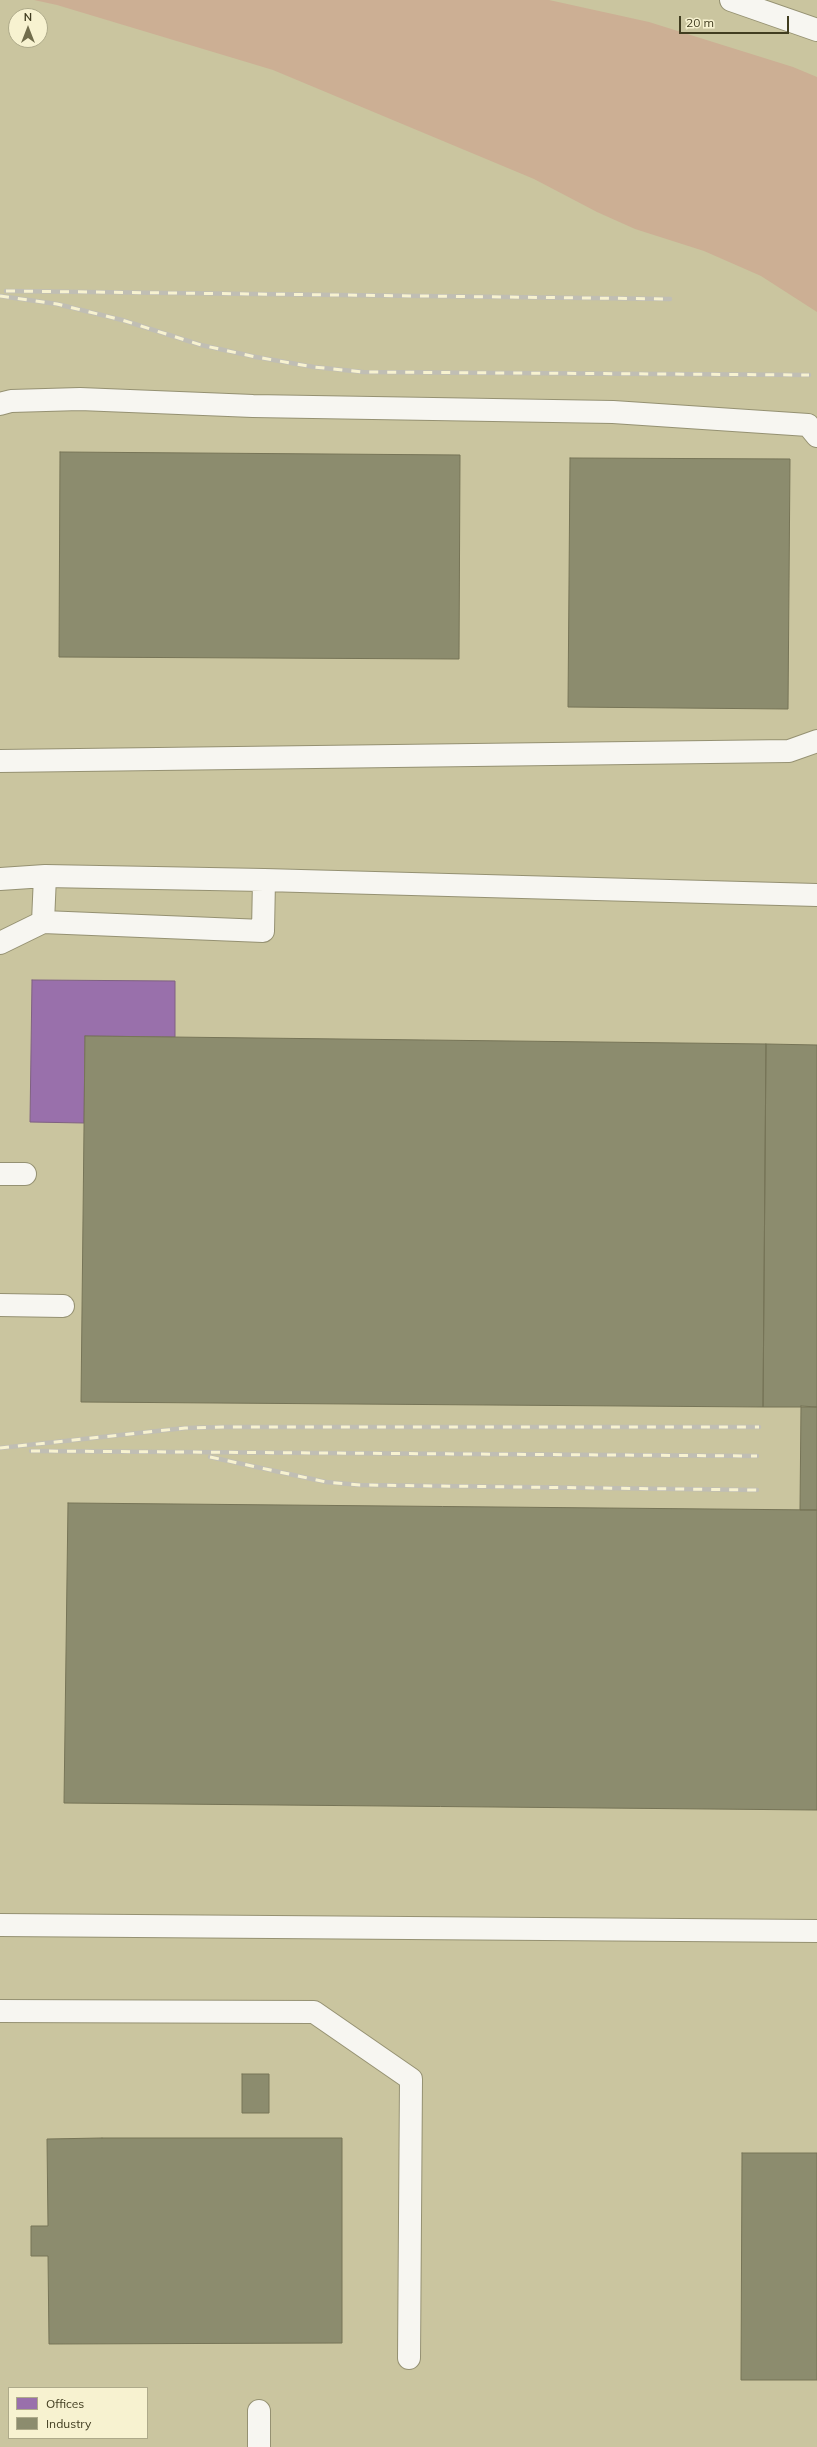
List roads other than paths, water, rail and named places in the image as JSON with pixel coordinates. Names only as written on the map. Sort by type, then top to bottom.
[{"type":"main road","points":[[731,0],[817,30]]},
{"type":"main road","points":[[0,404],[11,401],[80,399],[253,406],[613,412],[808,425],[817,436]]},
{"type":"main road","points":[[0,761],[789,751],[817,741]]},
{"type":"main road","points":[[0,879],[45,876],[264,880],[817,895]]},
{"type":"main road","points":[[43,922],[45,876]]},
{"type":"main road","points":[[0,943],[43,922],[263,931],[264,880]]},
{"type":"main road","points":[[0,1174],[25,1174]]},
{"type":"main road","points":[[0,1305],[63,1306]]},
{"type":"main road","points":[[0,1925],[817,1931]]},
{"type":"main road","points":[[0,2011],[314,2012],[411,2079],[409,2358]]},
{"type":"main road","points":[[259,2411],[259,2447]]},
{"type":"railway","points":[[6,291],[670,299]]},
{"type":"railway","points":[[0,296],[57,304],[122,320],[201,345],[256,357],[314,367],[363,372],[809,375]]},
{"type":"railway","points":[[0,1448],[185,1428],[759,1427]]},
{"type":"railway","points":[[31,1451],[757,1456]]},
{"type":"railway","points":[[210,1457],[326,1482],[360,1485],[757,1490]]}]
